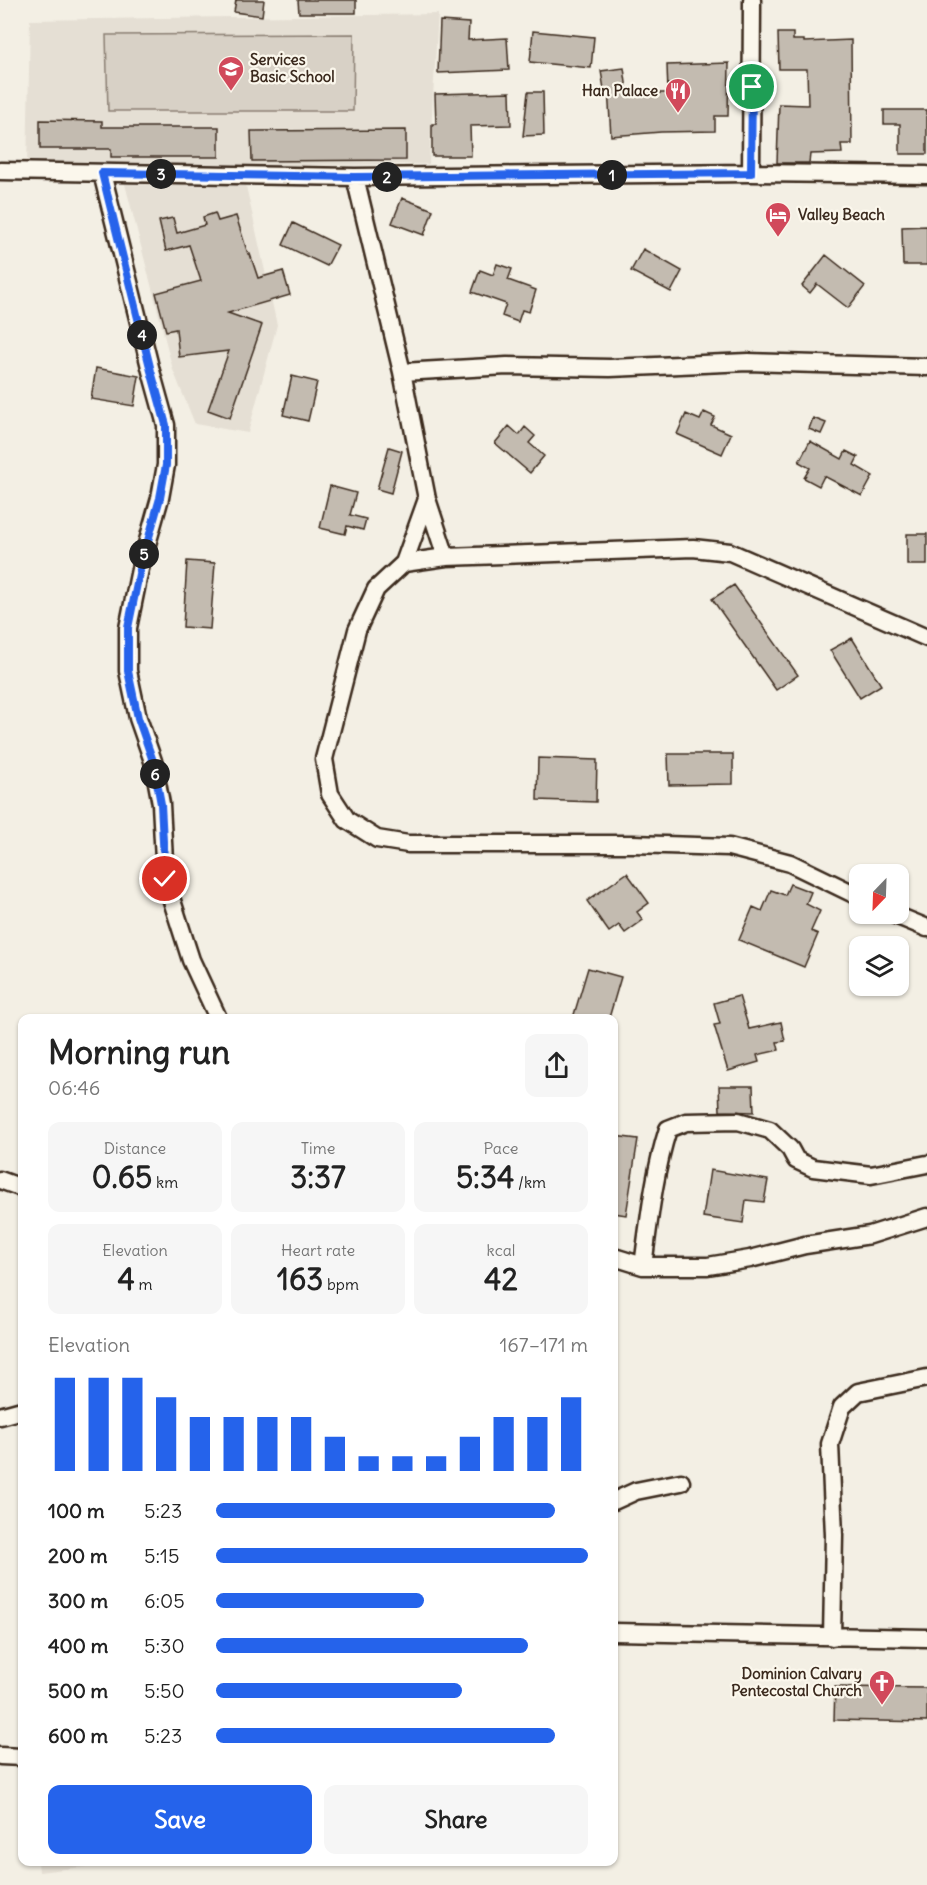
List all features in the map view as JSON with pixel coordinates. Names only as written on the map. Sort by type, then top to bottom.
[{"type":"street","points":[[751,173],[753,0]]},
{"type":"street","points":[[0,171],[355,177],[751,173],[927,175]]},
{"type":"street","points":[[102,173],[166,425],[166,465],[162,487],[140,569],[128,628],[128,671],[138,718],[153,761],[161,804],[165,879],[191,960],[216,1014]]},
{"type":"street","points":[[355,177],[402,372],[427,499],[446,557]]},
{"type":"street","points":[[402,372],[507,366],[610,368],[748,362],[927,367]]},
{"type":"street","points":[[427,499],[404,562],[376,589],[357,630],[324,759],[330,794],[347,820],[377,839],[408,844],[633,844],[729,847],[790,863],[849,892]]},
{"type":"street","points":[[404,562],[446,557],[693,548],[730,552],[927,638]]},
{"type":"street","points":[[909,921],[927,928]]},
{"type":"street","points":[[642,1266],[664,1141],[668,1129],[686,1122],[738,1121],[770,1130],[790,1149],[796,1160],[813,1168],[871,1175],[927,1164]]},
{"type":"street","points":[[0,1180],[18,1187]]},
{"type":"street","points":[[618,1258],[642,1266],[675,1268],[708,1266],[805,1245],[870,1234],[927,1216]]},
{"type":"street","points":[[832,1637],[834,1535],[830,1444],[842,1407],[858,1392],[927,1378]]},
{"type":"street","points":[[0,1416],[18,1411]]},
{"type":"street","points":[[618,1499],[636,1491],[681,1482]]},
{"type":"street","points":[[618,1632],[927,1638]]},
{"type":"street","points":[[0,1756],[18,1757]]},
{"type":"shaded area","name":"Services Basic School","points":[[438,14],[429,164],[27,169],[30,20]]},
{"type":"shaded area","points":[[354,34],[353,111],[108,111],[106,35]]},
{"type":"shaded area","points":[[125,184],[246,186],[277,325],[248,433],[195,424],[173,370]]},
{"type":"shaded area","points":[[38,1866],[90,1866],[39,1872]]},
{"type":"building","points":[[236,0],[264,0],[262,16],[234,12]]},
{"type":"building","points":[[298,0],[356,0],[356,13],[299,13]]},
{"type":"building","points":[[440,21],[469,23],[468,40],[507,38],[509,70],[438,73]]},
{"type":"building","points":[[533,31],[594,37],[591,68],[530,62]]},
{"type":"building","points":[[778,33],[793,33],[793,40],[804,40],[804,42],[851,40],[852,144],[841,144],[842,153],[810,154],[809,163],[777,163],[779,104],[808,105],[807,69],[779,69]]},
{"type":"building","points":[[729,63],[728,116],[715,116],[715,131],[611,136],[608,89],[604,89],[601,71],[624,68],[627,90],[639,90],[639,93],[668,93],[667,65]]},
{"type":"building","points":[[510,92],[511,125],[470,126],[471,156],[432,156],[432,124],[436,124],[435,94]]},
{"type":"building","points":[[528,92],[543,92],[544,135],[523,136]]},
{"type":"building","points":[[884,110],[927,110],[927,154],[900,154],[900,124],[884,124]]},
{"type":"building","points":[[40,120],[102,121],[102,127],[219,127],[219,157],[111,157],[111,149],[40,149]]},
{"type":"building","points":[[406,130],[406,160],[252,161],[251,131]]},
{"type":"building","points":[[402,198],[433,210],[424,235],[392,223]]},
{"type":"building","points":[[215,213],[218,221],[236,216],[258,278],[283,271],[290,295],[228,313],[262,325],[230,418],[208,410],[229,351],[179,357],[176,329],[166,331],[156,293],[201,281],[189,245],[166,251],[159,221],[173,218],[177,233],[205,225],[203,217]]},
{"type":"building","points":[[293,223],[338,245],[327,266],[283,245]]},
{"type":"building","points":[[927,226],[927,265],[903,265],[902,227]]},
{"type":"building","points":[[643,249],[682,271],[671,292],[631,271]]},
{"type":"building","points":[[826,255],[865,286],[848,308],[817,284],[810,293],[802,286]]},
{"type":"building","points":[[497,264],[512,269],[508,280],[536,290],[529,312],[522,310],[518,322],[502,316],[506,304],[472,292],[480,270],[493,275]]},
{"type":"building","points":[[96,368],[139,376],[134,406],[91,399]]},
{"type":"building","points":[[292,376],[317,382],[308,421],[283,415]]},
{"type":"building","points":[[704,412],[715,417],[711,425],[731,434],[722,454],[677,434],[686,414],[700,420]]},
{"type":"building","points":[[813,418],[826,423],[821,434],[809,429]]},
{"type":"building","points":[[509,426],[519,435],[525,427],[535,436],[529,443],[544,456],[530,473],[495,443]]},
{"type":"building","points":[[810,441],[842,459],[846,451],[858,457],[854,465],[873,476],[862,496],[824,476],[819,486],[804,478],[810,468],[799,462]]},
{"type":"building","points":[[389,447],[402,451],[391,493],[377,489]]},
{"type":"building","points":[[330,486],[356,493],[350,515],[366,519],[363,530],[347,526],[345,534],[320,528]]},
{"type":"building","points":[[907,534],[927,534],[927,565],[907,565]]},
{"type":"building","points":[[187,561],[215,563],[210,629],[183,627]]},
{"type":"building","points":[[734,585],[798,675],[776,690],[712,599]]},
{"type":"building","points":[[852,638],[881,685],[860,698],[830,650]]},
{"type":"building","points":[[668,754],[733,754],[733,784],[669,785]]},
{"type":"building","points":[[538,758],[597,760],[596,802],[537,800]]},
{"type":"building","points":[[627,873],[649,903],[637,912],[643,920],[625,933],[619,925],[609,932],[587,901]]},
{"type":"building","points":[[790,884],[811,892],[806,904],[820,911],[811,931],[818,934],[804,967],[739,940],[753,907],[762,911],[771,890],[785,895]]},
{"type":"building","points":[[588,968],[621,977],[610,1014],[574,1014]]},
{"type":"building","points":[[739,996],[749,1029],[781,1022],[785,1041],[777,1042],[779,1050],[757,1055],[759,1062],[728,1071],[714,1025],[720,1024],[714,1003]]},
{"type":"building","points":[[719,1086],[753,1086],[754,1112],[720,1111]]},
{"type":"building","points":[[618,1136],[638,1139],[626,1215],[618,1214]]},
{"type":"building","points":[[710,1170],[768,1180],[764,1202],[746,1200],[743,1223],[703,1217]]},
{"type":"building","points":[[835,1687],[927,1688],[927,1722],[834,1720]]},
{"type":"place","name":"Services Basic School","points":[[231,92]]},
{"type":"place","name":"Han Palace","points":[[678,114]]},
{"type":"place","name":"Valley Beach","points":[[778,238]]},
{"type":"place","name":"Dominion Calvary Pentecostal Church","points":[[882,1706]]},
{"type":"route","points":[[165,879],[161,804],[153,761],[138,718],[128,671],[128,628],[140,569],[160,498],[166,465],[166,425],[102,173],[355,177],[751,173],[752,87]]}]
